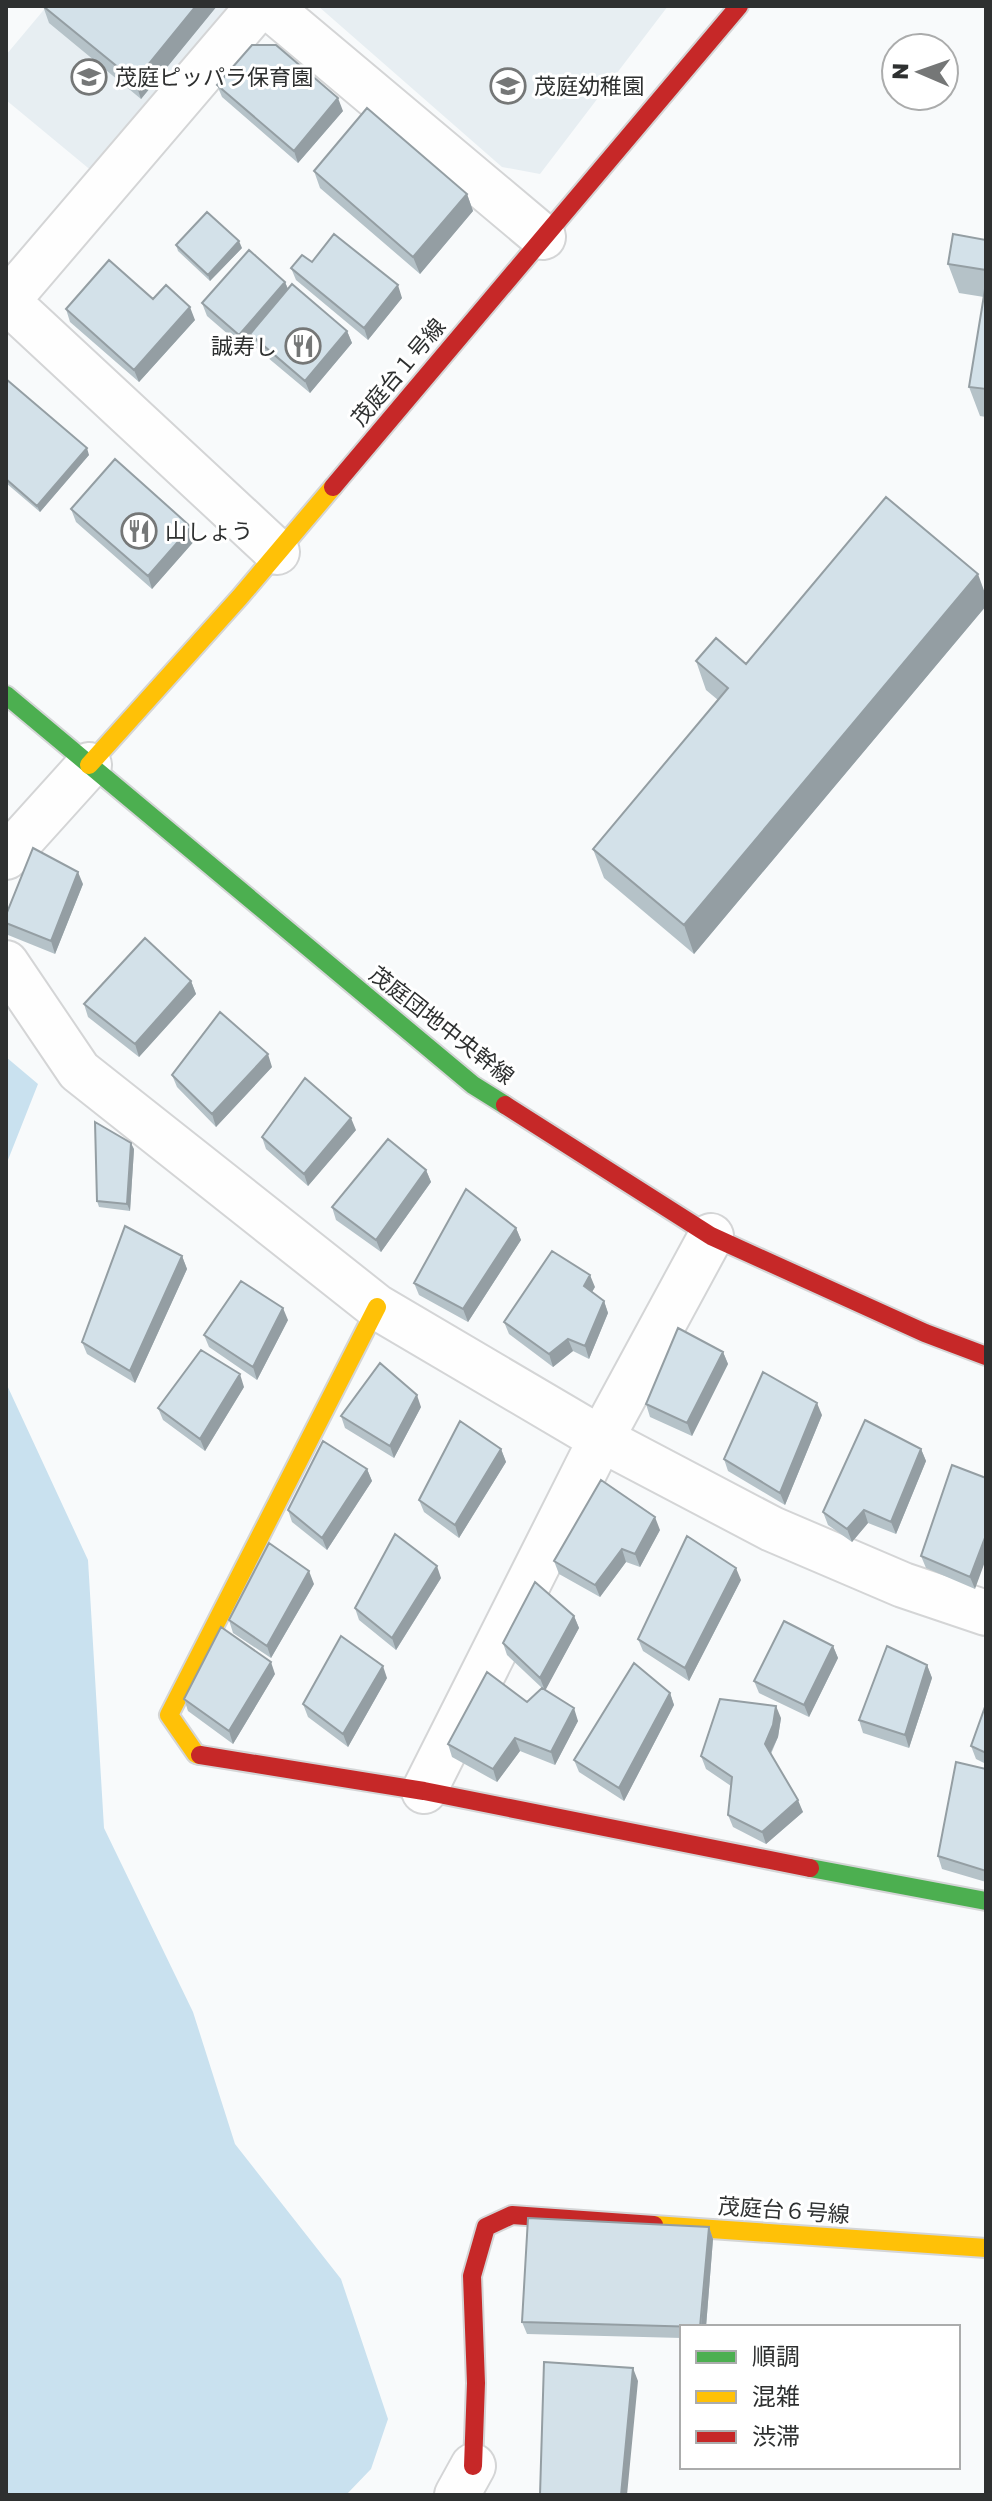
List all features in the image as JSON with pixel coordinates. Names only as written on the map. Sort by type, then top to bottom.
[{"type":"street","points":[[259,6],[7,301],[277,552]]},
{"type":"street","points":[[268,6],[543,237]]},
{"type":"street","name":"茂庭台１号線","points":[[89,765],[277,552],[739,6]]},
{"type":"street","name":"茂庭団地中央幹線","points":[[6,695],[473,1085],[711,1236],[925,1333],[986,1356]]},
{"type":"street","points":[[6,857],[89,765]]},
{"type":"street","points":[[6,963],[79,1071],[377,1307],[601,1439],[772,1529],[903,1585],[986,1613]]},
{"type":"street","points":[[424,1791],[601,1439],[711,1236]]},
{"type":"street","points":[[377,1307],[169,1715],[196,1754],[424,1791],[986,1901]]},
{"type":"street","name":"茂庭台６号線","points":[[465,2480],[476,2383],[472,2276],[486,2227],[512,2215],[986,2248]]},
{"type":"shaded area","name":"茂庭ピッパラ保育園","points":[[47,6],[232,6],[93,172],[6,100],[6,55]]},
{"type":"shaded area","name":"茂庭幼稚園","points":[[318,6],[668,6],[540,174],[502,167]]},
{"type":"shaded area","points":[[6,1057],[38,1084],[6,1165]]},
{"type":"shaded area","points":[[6,1383],[88,1560],[104,1828],[193,2012],[235,2144],[341,2279],[388,2419],[371,2469],[346,2495],[6,2495]]},
{"type":"building","points":[[43,6],[196,6],[135,81]]},
{"type":"building","points":[[252,45],[276,45],[338,98],[294,151],[217,85]]},
{"type":"building","points":[[367,108],[467,194],[413,257],[314,171]]},
{"type":"building","points":[[207,212],[239,241],[208,275],[176,245]]},
{"type":"building","points":[[334,234],[398,285],[364,328],[291,268],[302,255],[312,262]]},
{"type":"building","points":[[953,234],[986,240],[986,270],[948,264]]},
{"type":"building","points":[[249,250],[285,282],[239,335],[202,303]]},
{"type":"building","points":[[109,260],[153,299],[166,285],[190,307],[134,370],[66,309]]},
{"type":"building","points":[[986,283],[986,389],[969,387]]},
{"type":"building","points":[[292,284],[347,331],[305,381],[250,334]]},
{"type":"building","points":[[6,379],[87,448],[37,506],[6,479]]},
{"type":"building","points":[[115,459],[191,527],[148,576],[71,509]]},
{"type":"building","points":[[886,497],[978,574],[684,925],[593,849],[728,688],[696,661],[716,638],[746,664]]},
{"type":"building","points":[[33,848],[78,872],[51,941],[6,923],[6,915]]},
{"type":"building","points":[[145,938],[191,981],[135,1044],[84,1004]]},
{"type":"building","points":[[220,1012],[268,1054],[212,1114],[172,1075]]},
{"type":"building","points":[[305,1078],[351,1118],[304,1174],[262,1137]]},
{"type":"building","points":[[95,1122],[131,1143],[127,1204],[97,1201]]},
{"type":"building","points":[[388,1139],[426,1170],[376,1240],[332,1207]]},
{"type":"building","points":[[466,1189],[516,1228],[463,1309],[414,1283]]},
{"type":"building","points":[[125,1226],[182,1256],[130,1371],[82,1342]]},
{"type":"building","points":[[552,1251],[590,1275],[584,1286],[604,1301],[585,1346],[568,1339],[549,1354],[504,1322]]},
{"type":"building","points":[[241,1281],[283,1308],[253,1367],[204,1335]]},
{"type":"building","points":[[678,1328],[723,1352],[687,1423],[646,1404]]},
{"type":"building","points":[[201,1350],[240,1374],[200,1439],[158,1408]]},
{"type":"building","points":[[380,1363],[417,1395],[390,1446],[341,1416]]},
{"type":"building","points":[[763,1372],[817,1403],[780,1493],[724,1459]]},
{"type":"building","points":[[865,1420],[921,1449],[891,1522],[864,1510],[847,1529],[823,1512]]},
{"type":"building","points":[[460,1421],[501,1449],[455,1525],[419,1500]]},
{"type":"building","points":[[323,1441],[367,1469],[322,1538],[288,1510]]},
{"type":"building","points":[[952,1465],[986,1478],[986,1535],[970,1577],[921,1556]]},
{"type":"building","points":[[601,1480],[655,1517],[635,1554],[622,1549],[595,1585],[554,1561]]},
{"type":"building","points":[[395,1534],[437,1566],[392,1638],[355,1608]]},
{"type":"building","points":[[687,1536],[736,1568],[685,1668],[638,1639]]},
{"type":"building","points":[[269,1543],[309,1571],[267,1646],[229,1620]]},
{"type":"building","points":[[535,1582],[574,1616],[540,1678],[503,1643]]},
{"type":"building","points":[[784,1621],[833,1646],[804,1705],[754,1681]]},
{"type":"building","points":[[221,1627],[271,1662],[229,1731],[184,1699]]},
{"type":"building","points":[[341,1636],[383,1666],[343,1734],[303,1704]]},
{"type":"building","points":[[887,1646],[927,1665],[905,1735],[859,1720]]},
{"type":"building","points":[[634,1663],[670,1693],[619,1788],[574,1760]]},
{"type":"building","points":[[487,1672],[527,1702],[542,1688],[574,1708],[551,1752],[515,1738],[493,1769],[448,1744]]},
{"type":"building","points":[[720,1699],[776,1706],[773,1725],[765,1744],[798,1800],[762,1832],[728,1815],[732,1777],[701,1756]]},
{"type":"building","points":[[986,1704],[986,1753],[971,1746]]},
{"type":"building","points":[[956,1762],[986,1769],[986,1871],[938,1856]]},
{"type":"building","points":[[528,2218],[709,2227],[700,2325],[522,2322]]},
{"type":"building","points":[[544,2362],[633,2368],[621,2495],[540,2495]]},
{"type":"traffic: fast","points":[[6,695],[473,1085],[505,1105]]},
{"type":"traffic: fast","points":[[810,1868],[986,1901]]},
{"type":"traffic: slow","points":[[89,765],[240,597],[333,487]]},
{"type":"traffic: slow","points":[[200,1755],[196,1754],[169,1715],[377,1307]]},
{"type":"traffic: slow","points":[[654,2225],[986,2248]]},
{"type":"traffic: jam","points":[[333,487],[739,6]]},
{"type":"traffic: jam","points":[[505,1105],[711,1236],[925,1333],[986,1356]]},
{"type":"traffic: jam","points":[[200,1755],[424,1791],[810,1868]]},
{"type":"traffic: jam","points":[[473,2466],[476,2383],[472,2276],[486,2227],[512,2215],[654,2225]]},
{"type":"place","name":"茂庭ピッパラ保育園","points":[[89,77]]},
{"type":"place","name":"茂庭幼稚園","points":[[508,86]]},
{"type":"place","name":"誠寿し","points":[[303,346]]},
{"type":"place","name":"山しょう","points":[[139,531]]}]
